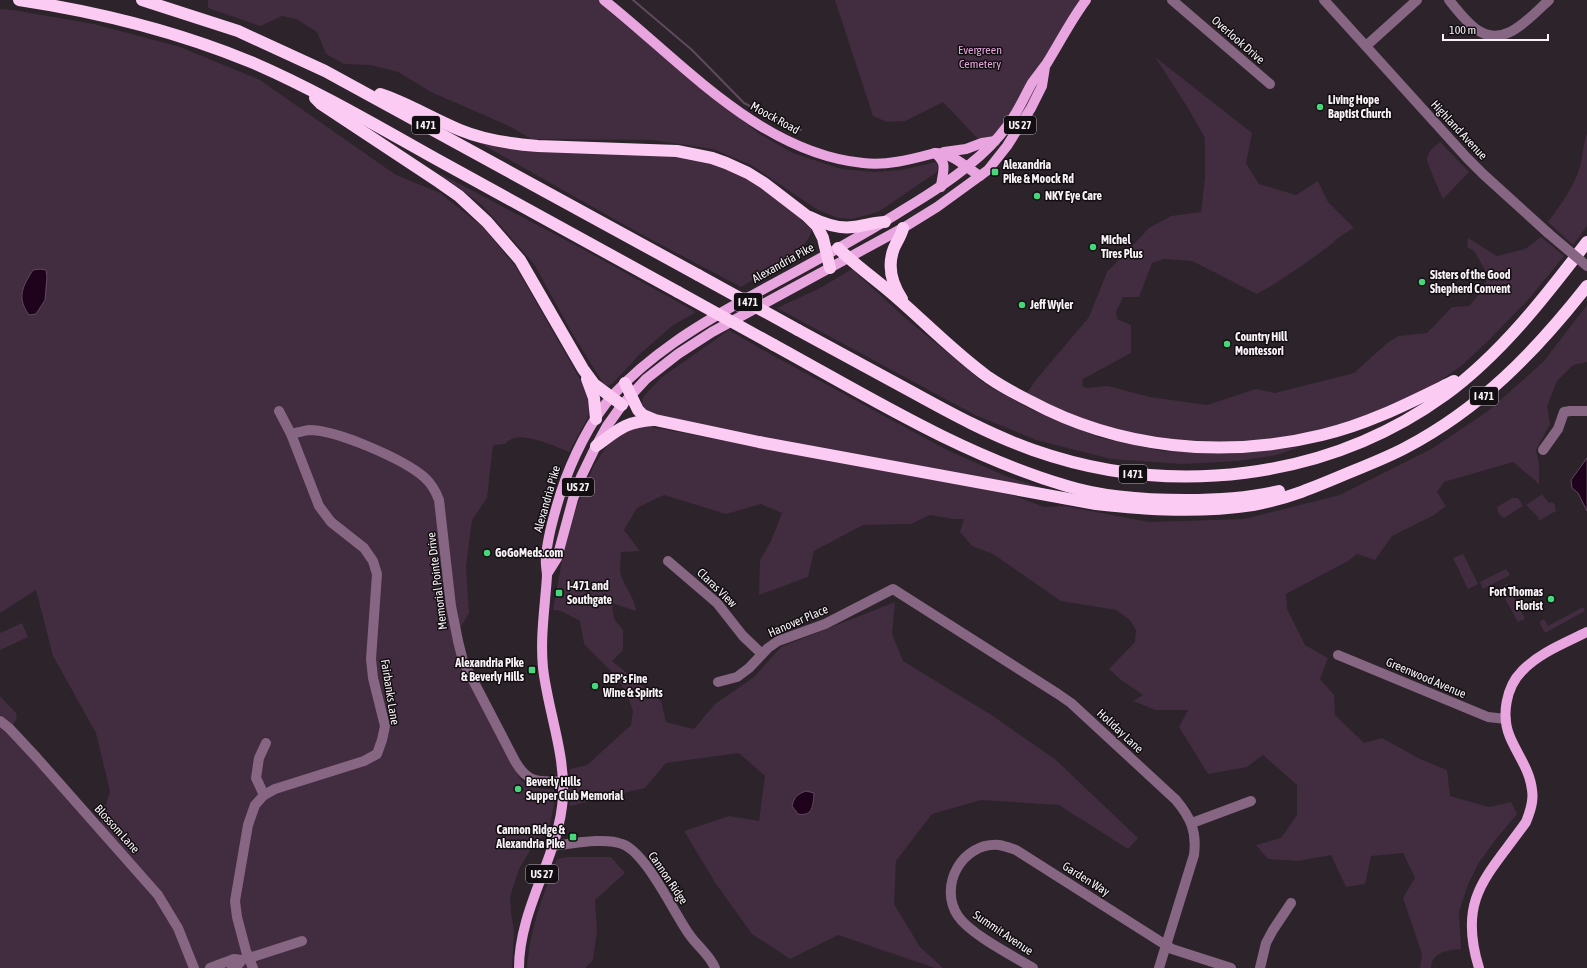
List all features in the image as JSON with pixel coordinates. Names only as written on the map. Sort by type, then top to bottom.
[{"type":"highway","name":"I 471","points":[[19,0],[102,14],[166,32],[250,62],[303,86],[929,430],[980,455],[1068,487],[1114,496],[1149,500],[1214,500],[1266,494],[1354,471],[1383,459],[1427,436],[1493,389],[1541,342],[1587,286]]},
{"type":"highway","name":"I 471","points":[[142,0],[238,32],[305,61],[354,86],[949,412],[1017,444],[1060,459],[1108,470],[1166,476],[1198,477],[1232,475],[1292,464],[1320,456],[1378,435],[1398,425],[1447,394],[1474,370],[1507,339],[1539,303],[1587,242]]},
{"type":"highway","points":[[303,86],[321,104],[459,196],[487,222],[520,260],[583,369],[594,384],[622,405]]},
{"type":"highway","points":[[354,86],[397,99],[461,130],[500,141],[538,146],[677,151],[712,158],[748,173],[764,183],[807,216],[817,226],[823,238],[830,268]]},
{"type":"highway","points":[[807,216],[825,224],[839,227],[853,227],[885,222]]},
{"type":"highway","points":[[904,228],[894,248],[891,262],[892,277],[896,290],[907,307]]},
{"type":"highway","points":[[838,248],[944,341],[988,377],[1037,405],[1089,427],[1120,436],[1168,445],[1209,448],[1248,447],[1294,441],[1324,435],[1376,418],[1474,370]]},
{"type":"highway","points":[[583,369],[594,398],[596,419]]},
{"type":"highway","points":[[625,382],[638,410],[643,415],[654,420],[775,445],[1088,503],[1152,510],[1191,511],[1259,504],[1292,496],[1354,471]]},
{"type":"highway","points":[[596,446],[616,430],[625,425],[654,420]]},
{"type":"main road","name":"Moock Road","points":[[604,0],[635,24],[738,112],[776,135],[821,154],[841,160],[864,163],[903,161],[935,153],[944,153],[952,156],[966,168],[980,176]]},
{"type":"main road","name":"Alexandria Pike","points":[[519,968],[521,937],[552,846],[562,806],[562,761],[543,668],[543,614],[547,574],[546,558],[552,523],[561,492],[575,455],[596,419],[611,397],[625,382],[669,345],[705,322],[885,222],[941,187],[966,168],[995,141],[1008,126],[1032,82],[1045,66],[1086,0]]},
{"type":"main road","name":"Alexandria Pike","points":[[547,574],[557,558],[573,499],[581,477],[596,446],[607,426],[622,405],[656,370],[693,343],[904,228],[971,184],[992,164],[1020,127],[1042,86],[1045,66]]},
{"type":"main road","points":[[935,153],[966,149],[982,143],[995,141]]},
{"type":"main road","points":[[935,153],[944,163],[941,187]]},
{"type":"main road","points":[[966,168],[971,184]]},
{"type":"main road","points":[[1479,968],[1472,945],[1471,935],[1472,914],[1476,895],[1482,882],[1526,822],[1530,813],[1533,796],[1530,778],[1509,735],[1506,719],[1508,695],[1521,671],[1537,658],[1587,632]]},
{"type":"street","name":"Overlook Drive","points":[[1172,0],[1270,84]]},
{"type":"street","name":"Highland Avenue","points":[[1324,0],[1479,171],[1587,266]]},
{"type":"street","points":[[1366,46],[1417,0]]},
{"type":"street","points":[[1449,0],[1475,28],[1485,34],[1494,36],[1507,34],[1515,30],[1549,0]]},
{"type":"street","name":"Fairbanks Lane","points":[[264,795],[275,789],[364,762],[377,754],[385,726],[373,678],[371,659],[377,574],[373,561],[364,548],[331,522],[319,506],[291,434],[279,411]]},
{"type":"street","points":[[1543,450],[1560,426],[1564,412],[1587,411]]},
{"type":"street","name":"Memorial Pointe Drive","points":[[291,434],[308,430],[320,432],[341,437],[382,452],[399,460],[425,478],[435,490],[440,500],[451,606],[458,641],[465,665],[515,761],[525,775],[541,782],[563,781]]},
{"type":"street","name":"Claras View","points":[[668,561],[718,603],[743,636],[762,654]]},
{"type":"street","name":"Hanover Place","points":[[718,682],[738,677],[778,641],[825,624],[893,589]]},
{"type":"street","name":"Holiday Lane","points":[[893,589],[1071,703],[1176,800],[1189,816],[1192,823],[1195,840],[1194,855],[1159,968]]},
{"type":"street","name":"Greenwood Avenue","points":[[1338,655],[1488,717],[1506,719]]},
{"type":"street","name":"Blossom Lane","points":[[0,721],[9,728],[37,758],[158,895],[178,928],[194,968]]},
{"type":"street","points":[[253,968],[237,917],[236,901],[248,825],[255,805],[264,795],[256,778],[259,758],[266,743]]},
{"type":"street","points":[[1192,823],[1250,801]]},
{"type":"street","name":"Cannon Ridge","points":[[552,846],[578,842],[610,842],[622,843],[631,848],[639,856],[653,876],[691,937],[712,960],[715,968]]},
{"type":"street","name":"Garden Way","points":[[951,896],[950,886],[960,862],[966,856],[984,847],[999,845],[1016,850],[1026,855],[1172,949],[1231,968]]},
{"type":"street","name":"Summit Avenue","points":[[951,896],[957,914],[970,929],[1032,968]]},
{"type":"street","points":[[1260,968],[1268,938],[1291,903]]},
{"type":"street","points":[[249,958],[302,940]]},
{"type":"street","points":[[210,968],[234,959],[242,960],[237,966],[232,968]]},
{"type":"green space","points":[[208,0],[599,0],[758,133],[793,153],[841,169],[874,172],[901,170],[936,162],[938,166],[937,172],[878,212],[852,219],[838,218],[818,210],[751,165],[713,149],[652,140],[531,139],[511,127],[431,92],[398,72],[370,65],[344,64],[326,54],[317,32],[296,19],[282,16],[260,26],[208,8]]},
{"type":"green space","name":"Evergreen Cemetery","points":[[835,0],[1086,0],[995,141],[982,143],[943,102],[905,121],[887,122],[873,116]]},
{"type":"green space","points":[[0,9],[94,24],[180,47],[260,80],[396,175],[440,193],[483,227],[516,267],[588,393],[591,408],[587,419],[569,452],[527,438],[518,438],[505,444],[493,445],[487,498],[472,520],[466,566],[469,613],[459,630],[454,635],[495,731],[521,780],[530,787],[554,790],[554,804],[549,829],[534,844],[519,869],[510,897],[514,932],[512,968],[0,968],[0,726],[13,737],[98,831],[110,791],[96,733],[53,656],[36,590],[0,613]]},
{"type":"green space","points":[[1155,57],[1252,133],[1246,163],[1259,184],[1296,195],[1318,181],[1328,202],[1354,228],[1294,271],[1257,294],[1192,261],[1164,259],[1152,263],[1139,297],[1123,297],[1116,312],[1117,319],[1131,325],[1131,353],[1083,379],[1082,385],[1086,388],[1108,386],[1150,397],[1207,405],[1256,389],[1275,393],[1354,373],[1386,344],[1398,336],[1427,333],[1452,307],[1469,306],[1484,288],[1488,275],[1474,251],[1467,247],[1468,238],[1497,256],[1525,249],[1541,237],[1564,256],[1527,301],[1460,367],[1433,385],[1384,409],[1344,423],[1287,438],[1214,444],[1160,439],[1105,427],[1067,414],[1027,393],[1035,381],[1089,317],[1107,272],[1149,228],[1171,216],[1201,212],[1205,178],[1205,138],[1188,108]]},
{"type":"green space","points":[[1587,133],[1587,226],[1573,245],[1548,222],[1574,182],[1581,163]]},
{"type":"green space","points":[[471,138],[673,155],[709,162],[752,181],[797,216],[812,230],[808,239],[792,256],[741,287],[637,232]]},
{"type":"green space","points":[[1440,142],[1469,172],[1443,199],[1427,161],[1430,151]]},
{"type":"green space","points":[[437,172],[581,248],[696,312],[672,326],[641,353],[613,383],[608,386],[603,383],[572,333],[534,264],[482,205]]},
{"type":"green space","points":[[852,269],[904,317],[988,386],[1032,410],[1101,438],[1162,451],[1229,454],[1299,447],[1277,455],[1239,461],[1182,464],[1111,459],[1036,440],[975,415],[777,308],[822,287]]},
{"type":"green space","points":[[1587,305],[1587,362],[1573,365],[1557,381],[1547,406],[1550,424],[1536,450],[1539,464],[1539,484],[1513,462],[1444,482],[1437,492],[1446,506],[1434,515],[1392,536],[1375,560],[1357,554],[1348,561],[1286,594],[1287,609],[1305,645],[1328,658],[1320,679],[1334,695],[1335,715],[1364,743],[1382,738],[1420,759],[1447,770],[1450,796],[1489,807],[1511,802],[1517,814],[1478,864],[1467,887],[1459,912],[1461,949],[1442,952],[1434,958],[1431,968],[1420,968],[1422,954],[1403,898],[1415,878],[1403,853],[1371,856],[1365,884],[1346,887],[1331,855],[1298,861],[1268,859],[1256,845],[1281,838],[1297,815],[1297,785],[1263,755],[1247,767],[1208,774],[1179,727],[1188,710],[1156,710],[1133,701],[1143,695],[1121,680],[1109,669],[1135,642],[1136,630],[1130,620],[1116,610],[1061,601],[993,554],[972,546],[960,532],[964,519],[953,519],[930,515],[911,524],[863,525],[814,551],[808,577],[759,595],[760,560],[771,541],[782,513],[761,504],[726,514],[664,495],[637,508],[624,530],[640,551],[621,552],[620,567],[620,573],[634,602],[636,611],[612,603],[614,619],[623,630],[623,650],[612,661],[661,701],[666,722],[694,729],[715,704],[754,677],[781,647],[895,602],[892,634],[903,661],[993,716],[1056,760],[1138,838],[1128,849],[1059,805],[981,800],[932,814],[896,861],[894,904],[920,947],[943,968],[935,968],[838,935],[790,959],[752,934],[716,884],[684,831],[729,816],[759,821],[765,776],[739,753],[666,763],[645,788],[570,806],[570,769],[587,765],[631,725],[633,711],[627,695],[616,676],[584,644],[580,621],[561,611],[553,610],[564,549],[577,506],[594,465],[612,439],[636,426],[652,427],[1012,495],[1044,507],[1065,506],[1149,522],[1244,519],[1340,495],[1433,448],[1488,411],[1543,362]]},
{"type":"green space","points":[[729,330],[947,450],[1008,477],[1063,495],[677,421],[650,413],[642,406],[643,397],[662,377]]},
{"type":"green space","points":[[1542,494],[1549,503],[1552,502],[1555,505],[1556,511],[1539,521],[1538,517],[1526,505]]},
{"type":"green space","points":[[1512,498],[1518,498],[1523,506],[1504,518],[1499,514],[1497,507]]},
{"type":"green space","points":[[1463,554],[1478,584],[1468,589],[1453,558]]},
{"type":"green space","points":[[1506,569],[1510,575],[1483,589],[1480,582]]},
{"type":"green space","points":[[1507,584],[1525,619],[1518,622],[1499,588]]},
{"type":"green space","points":[[1583,607],[1585,611],[1545,633],[1539,622],[1544,619],[1548,626]]},
{"type":"green space","points":[[22,623],[28,637],[0,650],[0,633]]},
{"type":"green space","points":[[0,696],[16,713],[17,718],[13,725],[0,715]]},
{"type":"green space","points":[[567,857],[611,857],[625,873],[595,900],[597,931],[593,960],[585,968],[527,968],[534,925],[547,886],[557,859]]},
{"type":"shaded area","points":[[33,270],[46,270],[47,277],[45,300],[36,314],[29,315],[23,303],[22,292],[26,281]]},
{"type":"shaded area","points":[[1587,458],[1587,511],[1578,493],[1572,488],[1571,480]]},
{"type":"shaded area","points":[[806,791],[814,793],[811,809],[807,814],[798,814],[792,806],[794,800],[801,793]]},
{"type":"waterway","points":[[633,0],[692,50],[744,103],[792,128],[801,130]]},
{"type":"place","name":"Living Hope Baptist Church","points":[[1320,107]]},
{"type":"place","name":"Alexandria Pike & Moock Rd","points":[[995,172]]},
{"type":"place","name":"NKY Eye Care","points":[[1037,196]]},
{"type":"place","name":"Michel Tires Plus","points":[[1093,247]]},
{"type":"place","name":"Sisters of the Good Shepherd Convent","points":[[1422,282]]},
{"type":"place","name":"Jeff Wyler","points":[[1022,305]]},
{"type":"place","name":"Country Hill Montessori","points":[[1227,344]]},
{"type":"place","name":"GoGoMeds.com","points":[[487,553]]},
{"type":"place","name":"I-471 and Southgate","points":[[559,593]]},
{"type":"place","name":"Fort Thomas Florist","points":[[1551,599]]},
{"type":"place","name":"Alexandria Pike & Beverly Hills","points":[[532,670]]},
{"type":"place","name":"DEP's Fine Wine & Spirits","points":[[595,686]]},
{"type":"place","name":"Beverly Hills Supper Club Memorial","points":[[518,789]]},
{"type":"place","name":"Cannon Ridge & Alexandria Pike","points":[[573,837]]}]
